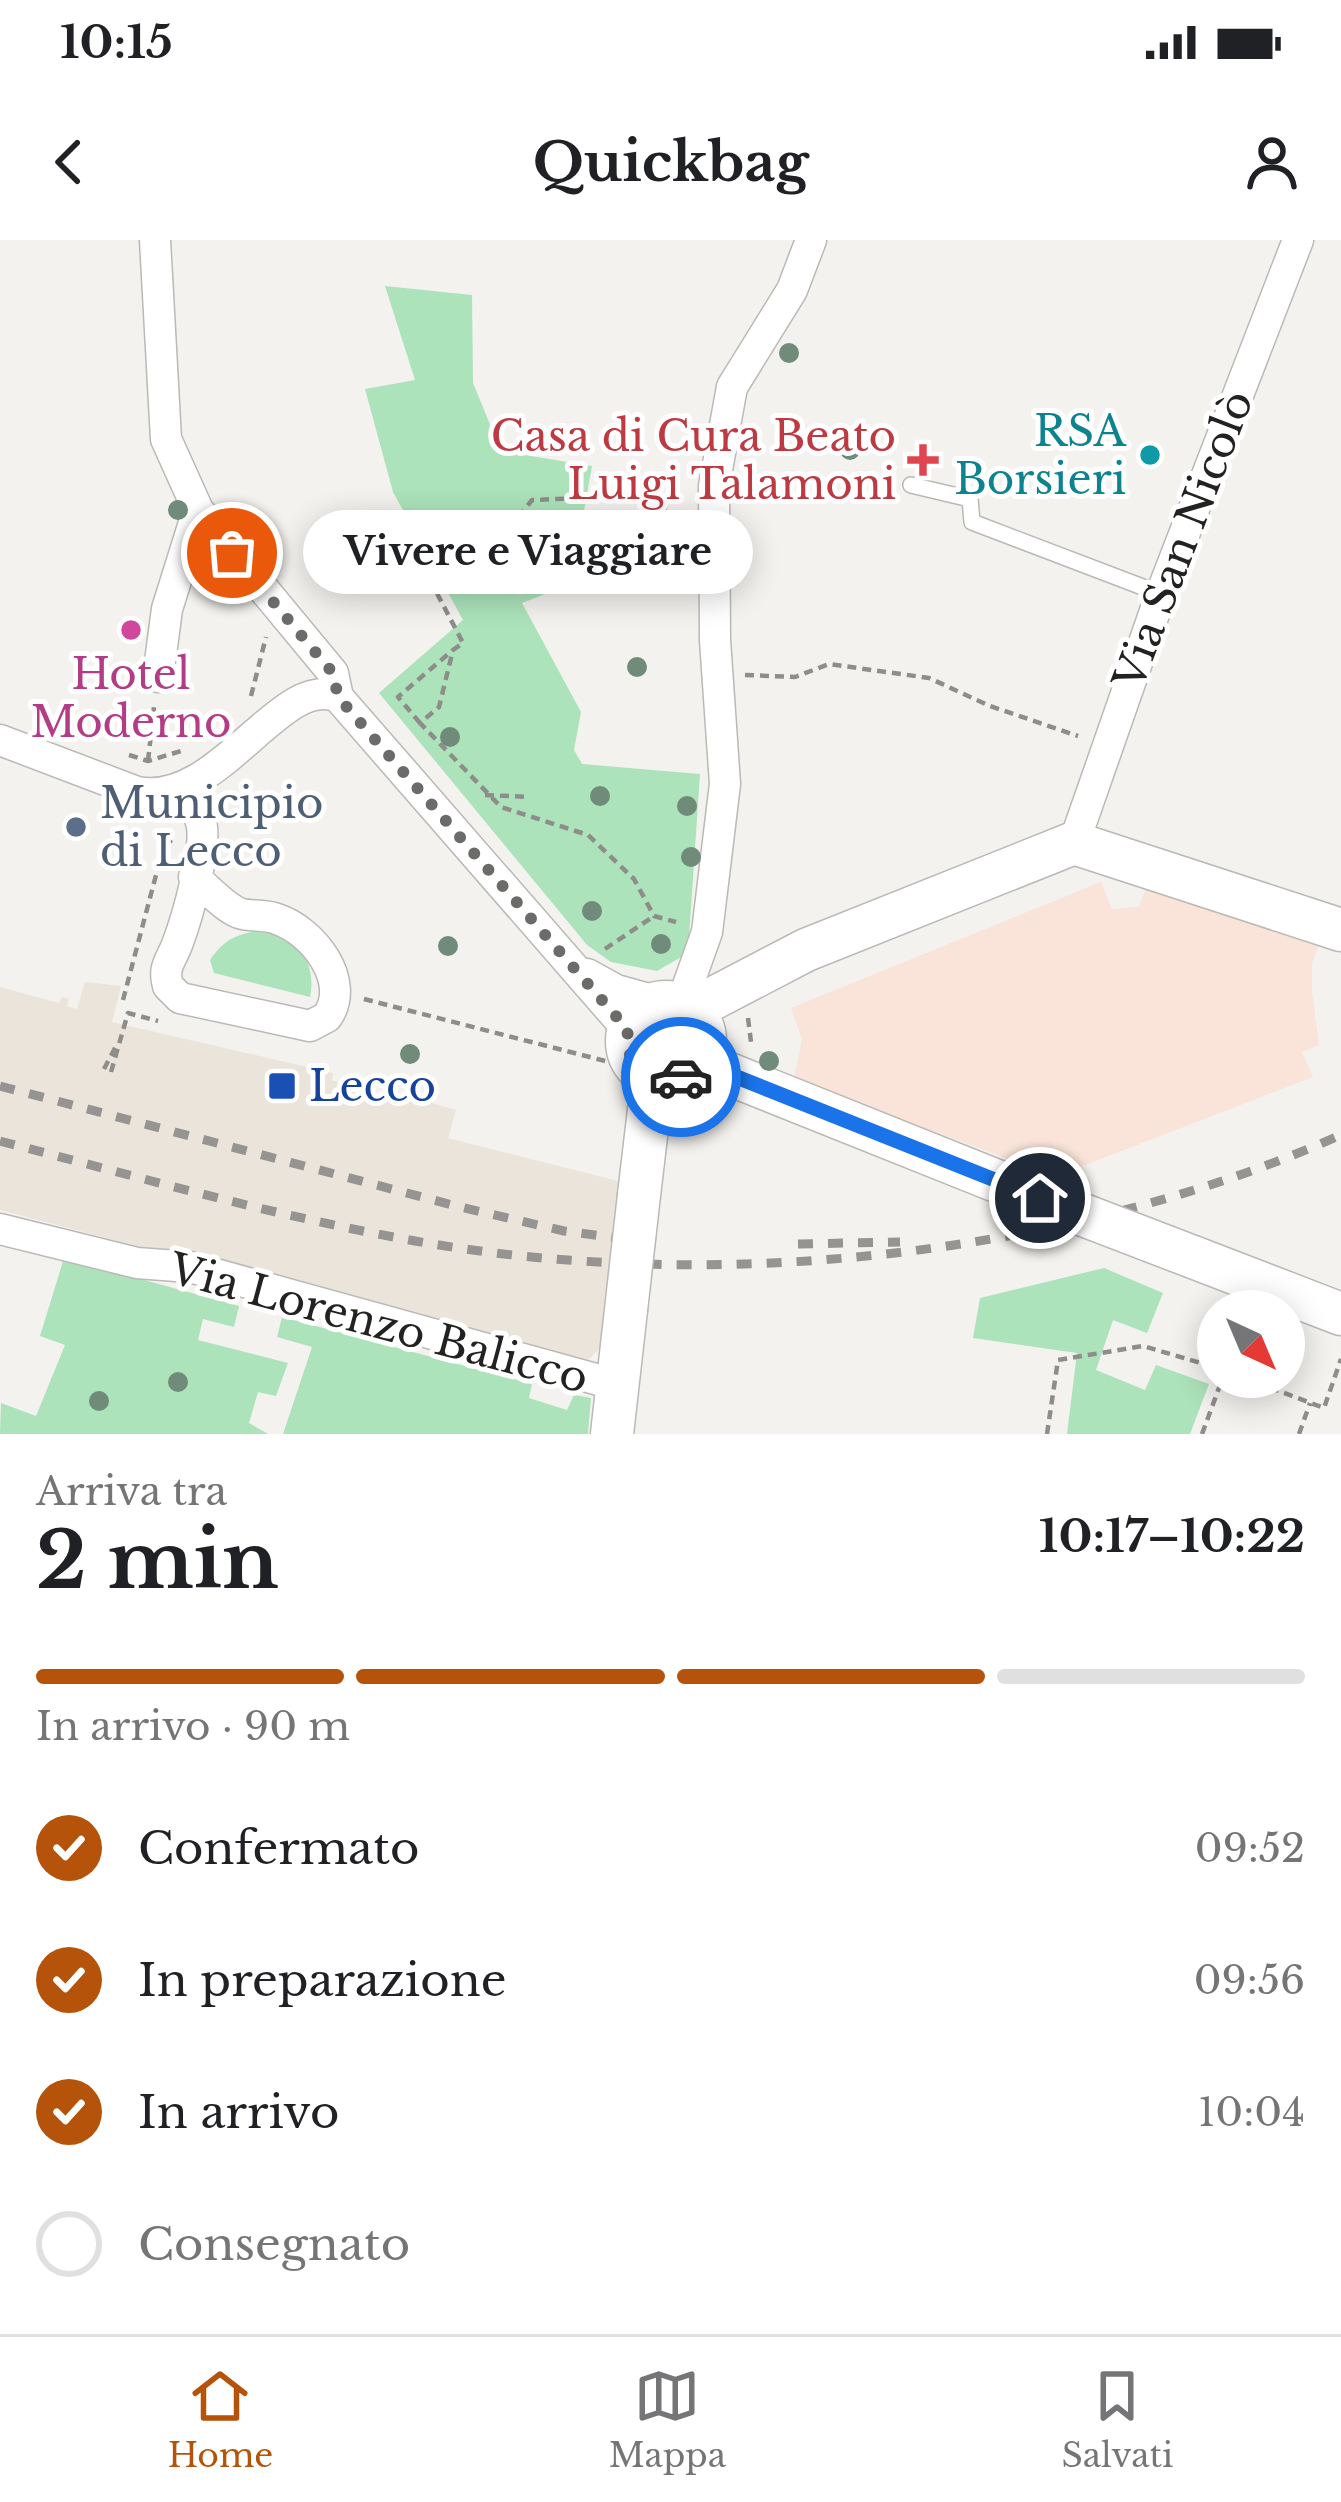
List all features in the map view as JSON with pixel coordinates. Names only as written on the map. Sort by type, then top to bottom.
[{"type":"street","points":[[155,240],[166,439],[198,510],[333,673],[338,697],[588,961],[642,1034]]},
{"type":"street","points":[[811,240],[792,290],[732,387],[712,514],[725,784],[706,932],[642,1034],[631,1060],[646,1075],[682,1071],[1040,1198],[1341,1314]]},
{"type":"street","name":"Via San Nicolò","points":[[1073,843],[1161,594],[1298,240]]},
{"type":"street","points":[[158,677],[166,610],[198,510]]},
{"type":"street","points":[[0,740],[137,792],[183,789],[223,764],[289,707],[320,694],[338,697]]},
{"type":"street","points":[[177,947],[201,926],[240,914],[276,918],[304,934],[330,968],[336,992],[331,1011],[310,1026],[180,998],[165,975],[177,947],[204,841],[201,820],[183,789]]},
{"type":"street","points":[[642,1034],[806,950],[1073,843],[1341,930]]},
{"type":"street","points":[[194,877],[240,914]]},
{"type":"street","points":[[612,1434],[650,1102],[682,1071],[704,1029],[642,1034]]},
{"type":"street","name":"Via Lorenzo Balicco","points":[[0,1229],[137,1263],[190,1267],[617,1385]]},
{"type":"lane","points":[[911,485],[970,499],[972,522],[1161,594]]},
{"type":"path","points":[[588,961],[619,935],[654,916],[634,879],[587,835],[525,818],[485,795],[398,697],[463,643],[458,625],[419,559],[490,553],[532,500],[627,496],[667,509]]},
{"type":"path","points":[[250,702],[275,603]]},
{"type":"path","points":[[420,724],[439,707],[453,650]]},
{"type":"path","points":[[721,675],[776,680],[829,664],[929,678],[990,706],[1106,746]]},
{"type":"path","points":[[158,677],[148,761],[187,750]]},
{"type":"path","points":[[485,795],[530,797]]},
{"type":"path","points":[[123,1000],[160,860],[176,832]]},
{"type":"path","points":[[336,992],[642,1034]]},
{"type":"path","points":[[108,1071],[128,1012],[134,1014],[137,1005]]},
{"type":"path","points":[[1047,1434],[1058,1360],[1143,1346],[1197,1362]]},
{"type":"path","points":[[1297,1398],[1324,1408],[1341,1359]]},
{"type":"path","points":[[1202,1434],[1215,1398]]},
{"type":"path","points":[[1299,1434],[1310,1403]]},
{"type":"shaded area","points":[[1101,882],[1112,909],[1139,907],[1147,885],[1319,944],[1312,964],[1312,992],[1319,1045],[1302,1052],[1313,1077],[1075,1169],[1072,1164],[1048,1174],[794,1079],[802,1039],[791,1008]]},
{"type":"shaded area","points":[[85,982],[121,986],[112,1022],[333,1073],[332,1080],[399,1104],[414,1098],[456,1110],[448,1138],[618,1181],[600,1348],[584,1364],[0,1210],[0,987],[59,1003],[62,997],[69,999],[67,1006],[77,1009]]},
{"type":"green space","points":[[385,286],[472,295],[473,383],[501,451],[592,466],[571,584],[522,603],[581,712],[574,750],[582,764],[700,774],[688,953],[657,971],[611,962],[587,945],[379,693],[463,620],[393,492],[365,389],[415,380]]},
{"type":"green space","points":[[265,930],[287,939],[303,954],[311,974],[310,997],[214,973],[210,960],[221,946],[240,935]]},
{"type":"green space","points":[[665,1021],[679,1027],[685,1041],[679,1055],[665,1061],[651,1055],[645,1041],[651,1027]]},
{"type":"green space","points":[[64,1258],[239,1306],[234,1327],[203,1319],[198,1340],[288,1363],[276,1396],[258,1392],[249,1423],[268,1434],[0,1434],[1,1403],[36,1416],[65,1345],[40,1336]]},
{"type":"green space","points":[[1104,1268],[1163,1293],[1147,1333],[1113,1320],[1096,1370],[1145,1390],[1156,1365],[1197,1380],[1197,1398],[1204,1398],[1190,1434],[1067,1434],[1077,1353],[973,1338],[980,1298]]},
{"type":"green space","points":[[282,1317],[532,1384],[529,1398],[567,1410],[574,1395],[591,1398],[588,1434],[283,1434],[312,1347],[277,1337]]},
{"type":"railway","points":[[0,1086],[460,1207],[564,1231],[665,1244]]},
{"type":"railway","points":[[0,1141],[259,1208],[415,1241],[529,1257],[647,1264],[766,1263],[886,1254],[1005,1237],[1121,1211],[1234,1177],[1341,1135]]},
{"type":"railway","points":[[798,1244],[900,1242]]},
{"type":"way so far","points":[[232,553],[333,673],[338,697],[628,1030],[631,1060],[656,1079],[681,1077]]},
{"type":"place","name":"RSA Borsieri","points":[[1150,455]]},
{"type":"place","name":"Casa di Cura Beato Luigi Talamoni","points":[[923,460]]},
{"type":"place","name":"Vivere e Viaggiare","points":[[232,553]]},
{"type":"place","name":"Hotel Moderno","points":[[131,630]]},
{"type":"place","name":"Municipio di Lecco","points":[[76,827]]},
{"type":"place","name":"Lecco","points":[[282,1086]]},
{"type":"route","points":[[681,1077],[699,1062],[1040,1198]]}]
